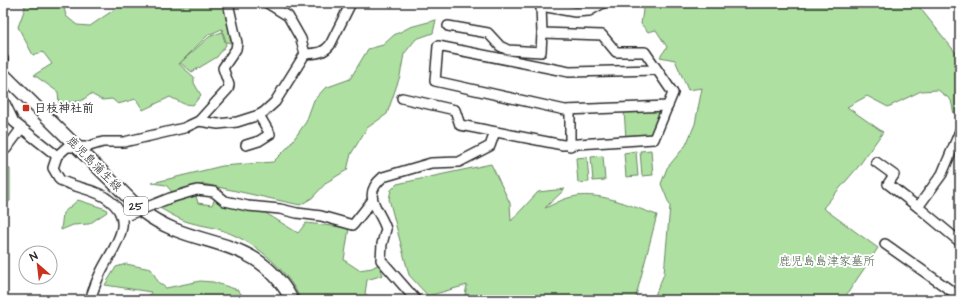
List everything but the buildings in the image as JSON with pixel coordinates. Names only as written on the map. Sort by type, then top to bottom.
[{"type":"main road","name":"鹿児島蒲生線","points":[[5,79],[152,219],[176,231],[225,245],[249,254],[274,274],[292,300]]},
{"type":"street","points":[[125,217],[109,200],[60,180],[53,168],[57,156],[67,147],[75,145],[86,147],[103,142],[124,142],[184,128],[199,121],[228,89],[229,85],[223,68],[236,49],[237,43],[228,3]]},
{"type":"street","points":[[199,121],[218,124],[237,122],[264,112],[275,102],[304,54],[301,39],[288,16],[267,3]]},
{"type":"street","points":[[304,54],[322,52],[326,50],[351,3]]},
{"type":"street","points":[[448,26],[488,33],[500,46],[508,50],[541,52],[542,33],[539,5],[575,12],[589,11],[603,3]]},
{"type":"street","points":[[402,98],[455,110],[460,125],[570,146],[654,139],[673,94],[645,52],[616,52],[602,35],[542,33]]},
{"type":"street","points":[[657,70],[569,72],[438,46],[435,81],[570,110],[668,106]]},
{"type":"street","points":[[3,99],[14,122],[57,156]]},
{"type":"street","points":[[570,110],[570,146]]},
{"type":"street","points":[[246,145],[259,141],[270,134],[259,115]]},
{"type":"street","points":[[6,144],[21,129]]},
{"type":"street","points":[[416,300],[381,260],[380,253],[386,229],[372,202],[373,190],[377,182],[383,177],[431,163],[459,162],[490,146],[495,132]]},
{"type":"street","points":[[918,207],[942,174],[960,132]]},
{"type":"street","points":[[876,162],[894,175],[888,184],[960,242]]},
{"type":"street","points":[[125,217],[170,198],[197,190],[214,192],[225,201],[321,216],[349,225],[353,225],[372,202]]},
{"type":"street","points":[[90,300],[100,273],[120,237],[125,217]]},
{"type":"street","points":[[885,244],[960,297]]},
{"type":"green space","points":[[24,3],[63,3],[66,16],[77,25],[90,26],[124,3],[219,3],[227,7],[235,44],[226,42],[222,29],[208,35],[179,64],[194,77],[194,83],[201,95],[193,105],[184,104],[170,97],[143,110],[136,99],[118,104],[112,99],[102,100],[91,94],[81,101],[59,103],[58,92],[34,75],[52,64],[43,52],[33,55],[18,27],[25,8]]},
{"type":"green space","name":"鹿児島島津家墓所","points":[[640,3],[916,3],[960,58],[960,111],[954,114],[951,100],[938,90],[921,91],[888,107],[867,96],[847,107],[883,132],[858,167],[823,208],[878,248],[843,300],[653,300],[664,274],[670,206],[661,184],[667,168],[686,145],[695,124],[702,88],[688,90],[675,60],[660,57],[667,47],[656,30],[648,32],[641,24],[643,10]]},
{"type":"green space","points":[[436,20],[433,33],[416,39],[404,54],[400,76],[387,114],[367,128],[351,154],[347,170],[327,182],[312,198],[300,205],[204,184],[172,192],[166,185],[152,183],[222,166],[273,162],[289,146],[306,122],[314,100],[325,88],[350,79],[368,49],[383,45],[394,35],[410,27]]},
{"type":"green space","points":[[222,32],[226,45],[217,57],[192,72],[180,63],[209,37]]},
{"type":"green space","points":[[658,109],[661,115],[652,132],[641,137],[626,138],[624,111]]},
{"type":"green space","points":[[651,150],[653,175],[642,176],[640,151]]},
{"type":"green space","points":[[636,151],[638,176],[626,177],[624,153]]},
{"type":"green space","points":[[603,156],[605,180],[593,181],[591,157]]},
{"type":"green space","points":[[587,157],[589,182],[578,183],[576,158]]},
{"type":"green space","points":[[491,164],[510,203],[511,221],[538,192],[565,189],[545,208],[568,198],[590,196],[602,197],[625,203],[657,215],[635,300],[464,300],[467,285],[428,296],[409,275],[389,199],[391,190],[397,184]]},
{"type":"green space","points":[[3,167],[10,169],[10,201],[3,204]]},
{"type":"green space","points":[[195,193],[198,203],[212,205],[216,196],[264,212],[298,233],[306,223],[349,228],[344,260],[359,270],[372,268],[379,264],[383,275],[367,280],[365,294],[375,300],[301,300],[286,276],[277,265],[255,247],[218,229],[184,221],[158,207]]},
{"type":"green space","points":[[78,200],[106,209],[107,212],[89,224],[73,225],[61,230],[63,213]]},
{"type":"green space","points":[[126,264],[151,269],[159,283],[166,288],[200,281],[213,282],[238,290],[246,300],[147,300],[151,292],[105,285],[116,267]]},
{"type":"place","name":"日枝神社前","points":[[26,108]]}]
